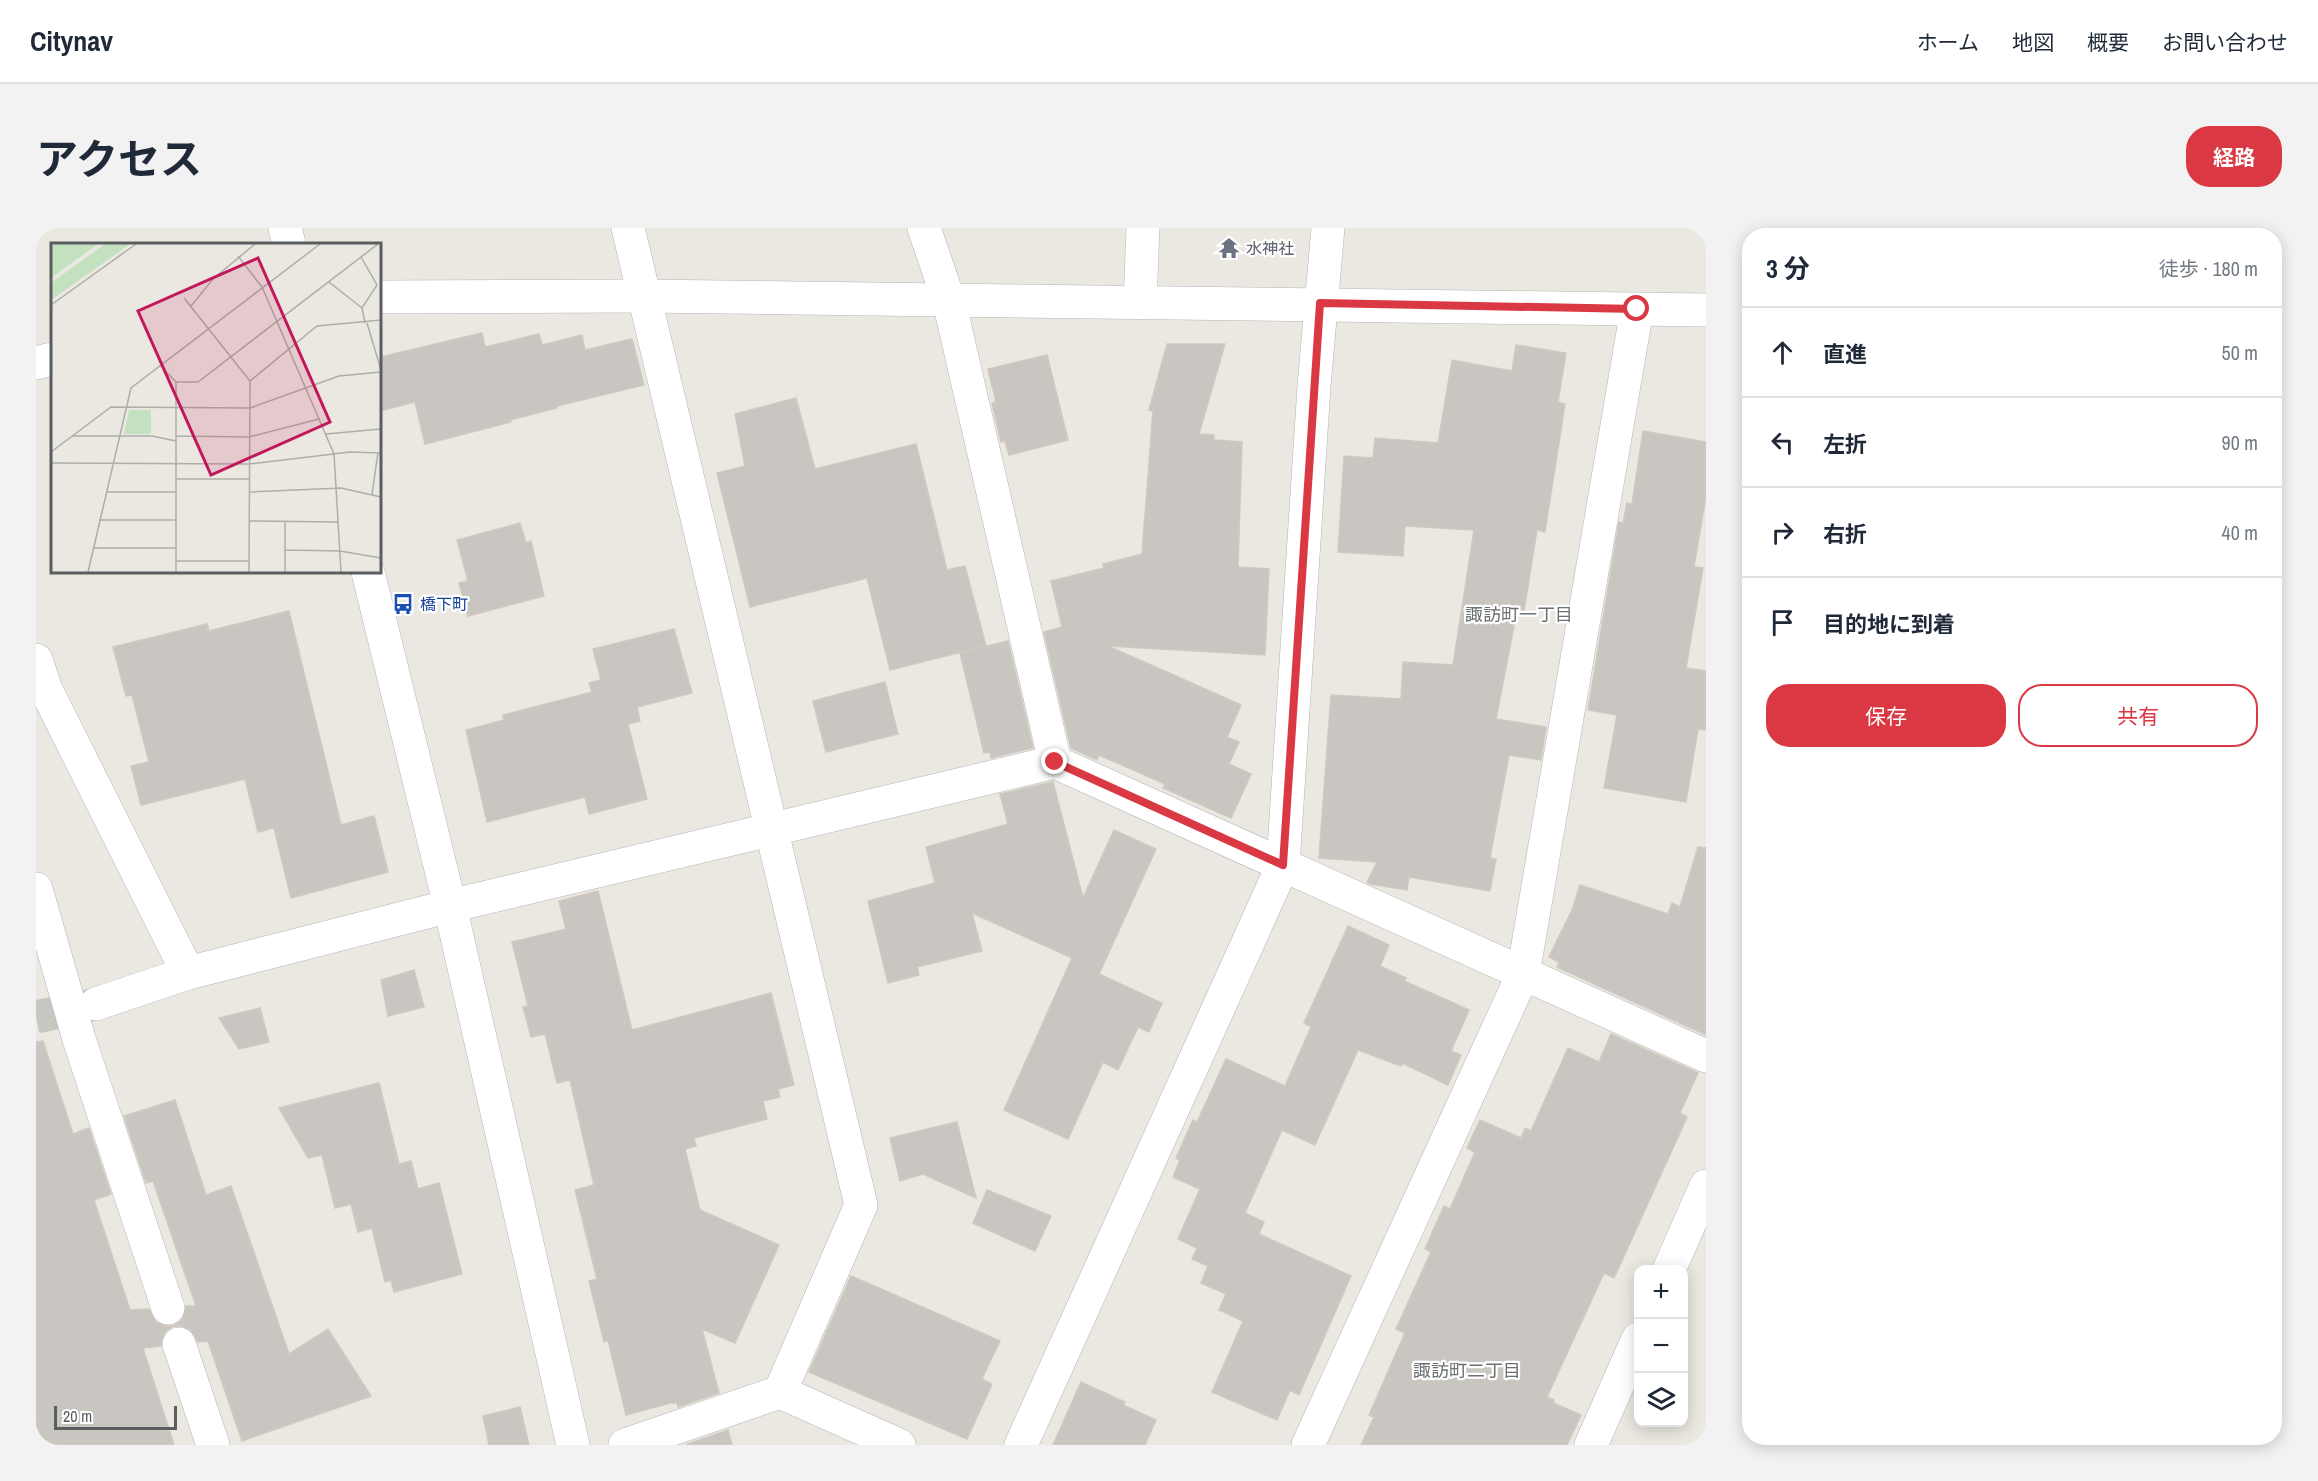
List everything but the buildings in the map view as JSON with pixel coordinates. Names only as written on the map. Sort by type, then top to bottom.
[{"type":"street","points":[[285,228],[289,243]]},
{"type":"street","points":[[628,228],[861,1204],[780,1392]]},
{"type":"street","points":[[924,228],[949,301],[1055,762]]},
{"type":"street","points":[[1140,302],[1143,228]]},
{"type":"street","points":[[1021,1445],[1283,865],[1320,303],[1328,228]]},
{"type":"street","points":[[381,297],[643,296],[949,301],[1320,303],[1706,310]]},
{"type":"street","points":[[1308,1445],[1523,974],[1637,309]]},
{"type":"street","points":[[36,363],[51,359]]},
{"type":"street","points":[[368,573],[450,906],[573,1445]]},
{"type":"street","points":[[36,660],[46,690],[188,973]]},
{"type":"street","points":[[96,1004],[188,973],[450,906],[1055,762],[1706,1056]]},
{"type":"street","points":[[36,888],[79,1039],[168,1308]]},
{"type":"street","points":[[1671,1265],[1706,1186]]},
{"type":"street","points":[[179,1344],[213,1445]]},
{"type":"street","points":[[1591,1445],[1634,1348]]},
{"type":"street","points":[[625,1445],[780,1392],[899,1445]]},
{"type":"tunnel","points":[[36,1017],[96,1004]]},
{"type":"place","name":"水神社","points":[[1229,248]]},
{"type":"place","name":"橋下町","points":[[403,604]]},
{"type":"district","name":"諏訪町一丁目","points":[[1519,614]]},
{"type":"district","name":"諏訪町二丁目","points":[[1467,1370]]},
{"type":"route","points":[[1055,762],[1283,865],[1320,303],[1637,309]]}]
